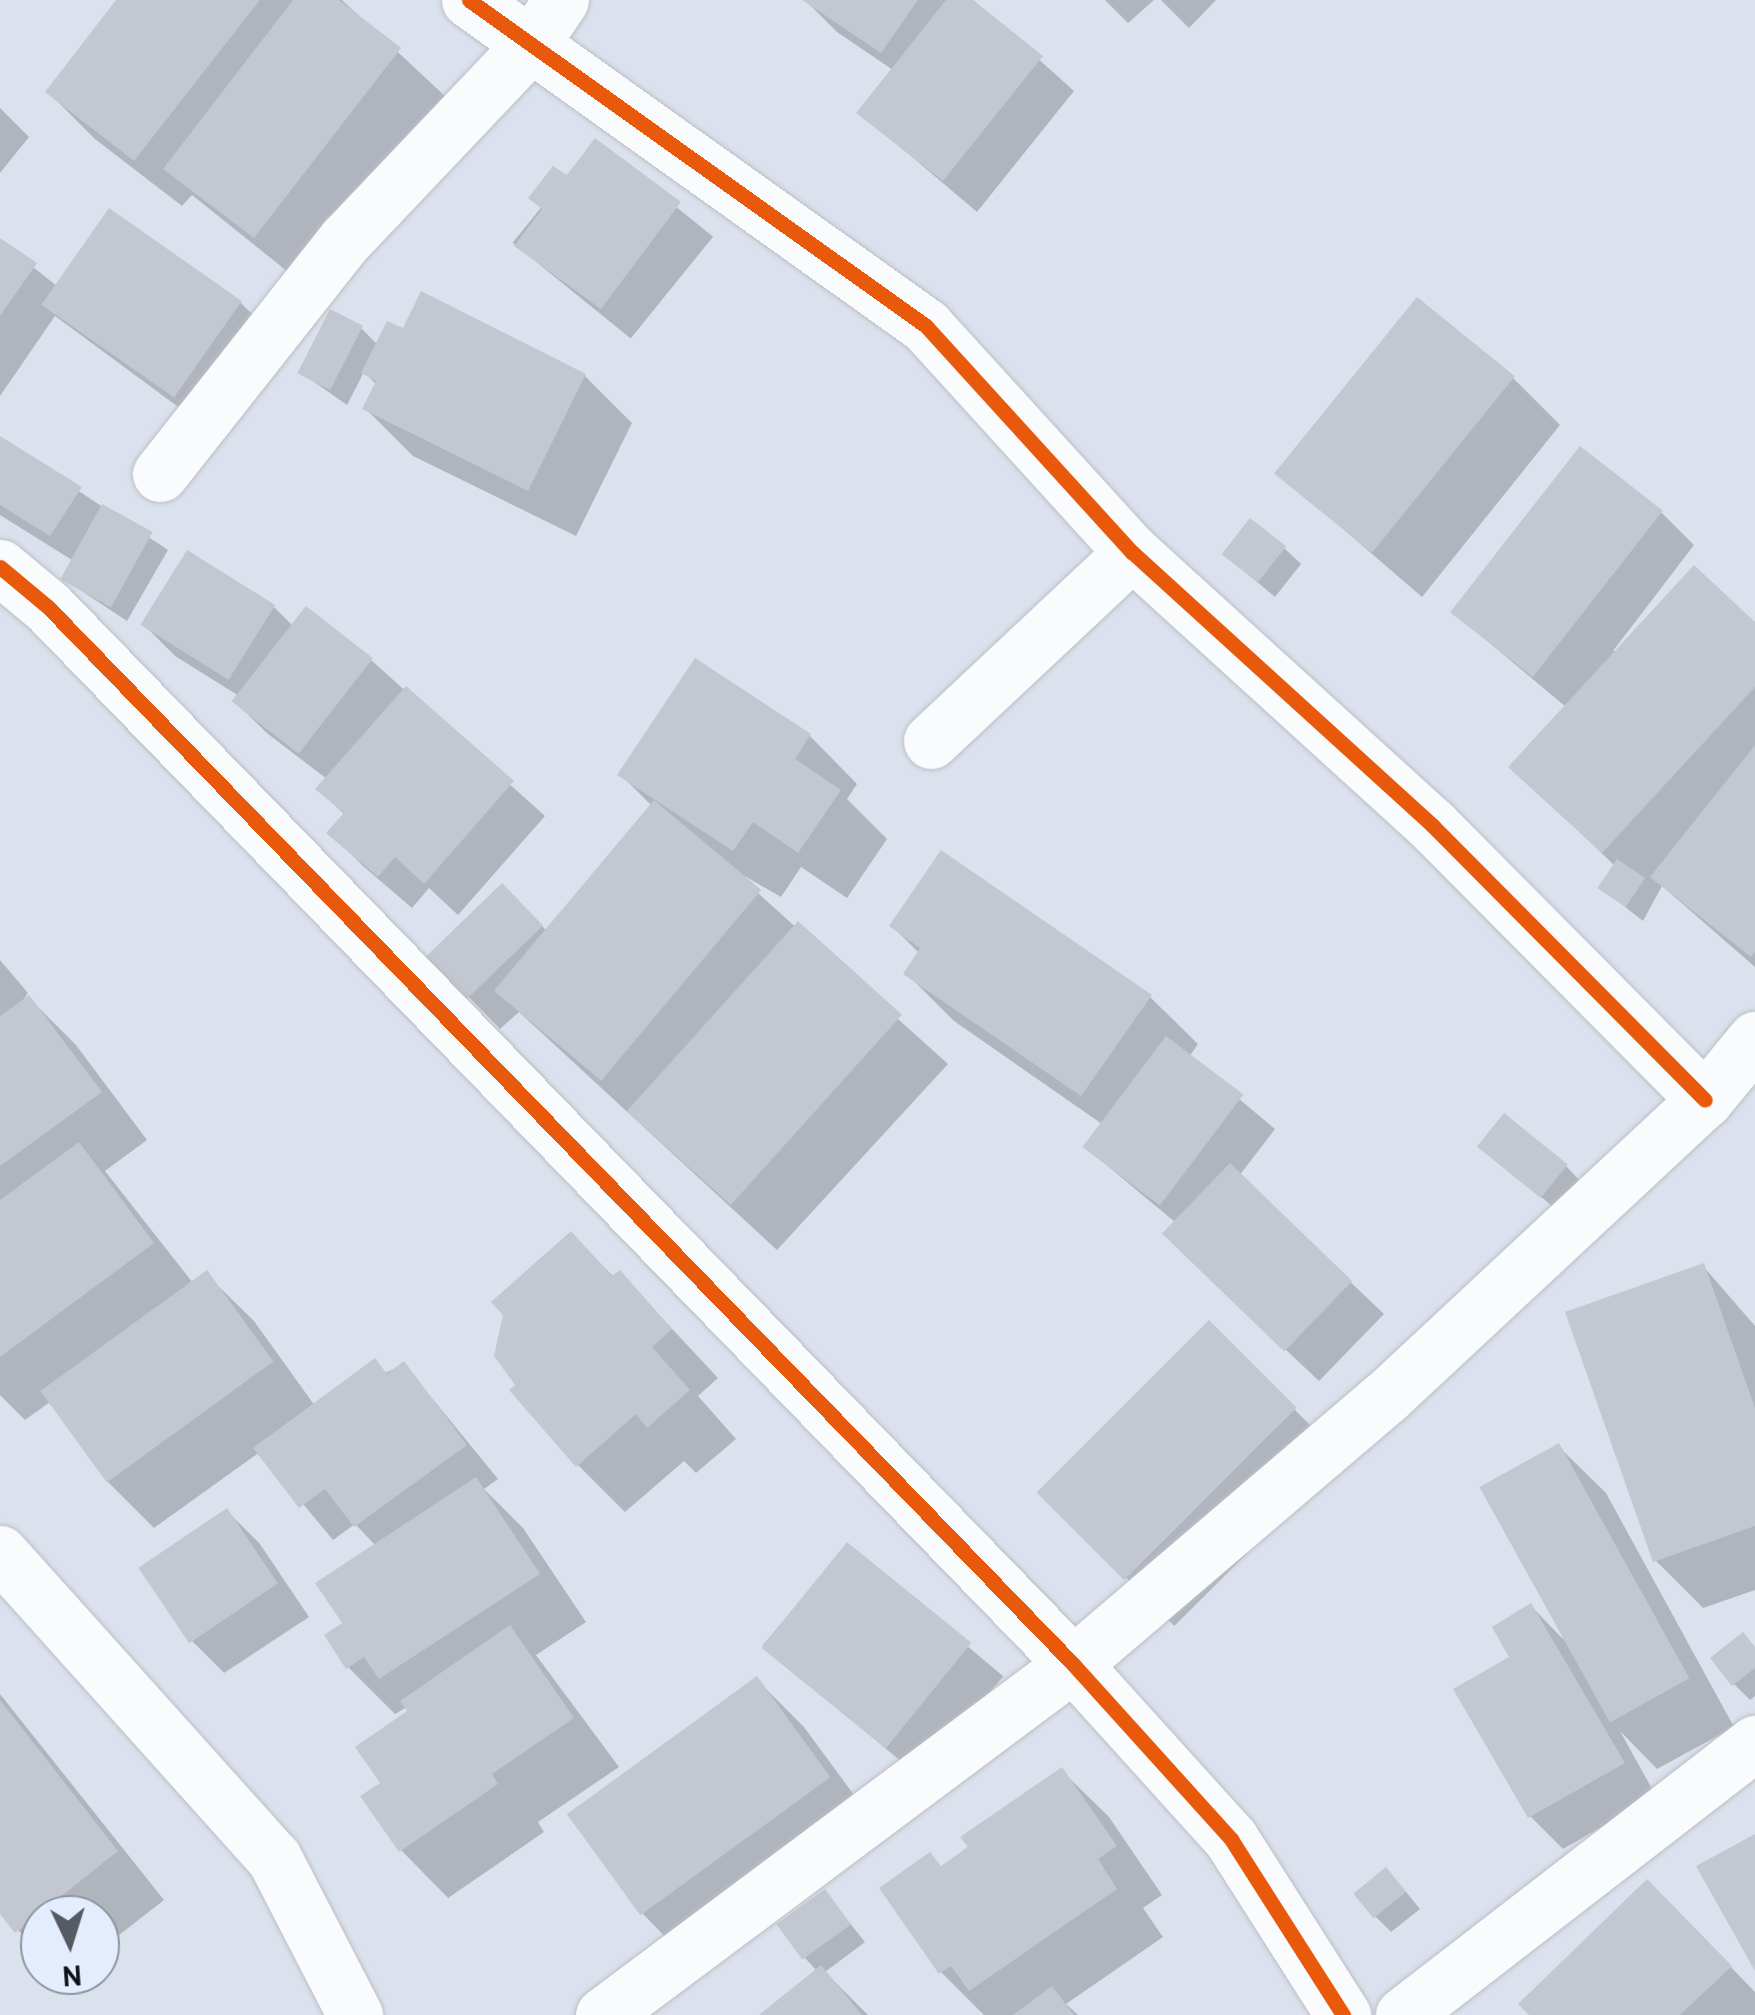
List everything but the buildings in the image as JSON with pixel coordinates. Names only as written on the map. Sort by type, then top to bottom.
[{"type":"street","points":[[469,0],[926,326],[1132,552],[1432,825],[1705,1100]]},
{"type":"street","points":[[160,474],[345,240],[530,44],[562,0]]},
{"type":"street","points":[[931,741],[1132,552]]},
{"type":"street","points":[[0,567],[48,606],[1073,1664],[1231,1840],[1343,2015]]},
{"type":"street","points":[[603,2015],[1073,1664],[1386,1397],[1705,1100],[1755,1038]]},
{"type":"street","points":[[0,1554],[274,1858],[355,2015]]},
{"type":"street","points":[[1403,2015],[1755,1742]]},
{"type":"cycle path","points":[[469,0],[926,326],[1132,552],[1432,825],[1705,1100]]},
{"type":"cycle path","points":[[0,567],[48,607],[1073,1664],[1231,1839],[1343,2015]]}]
